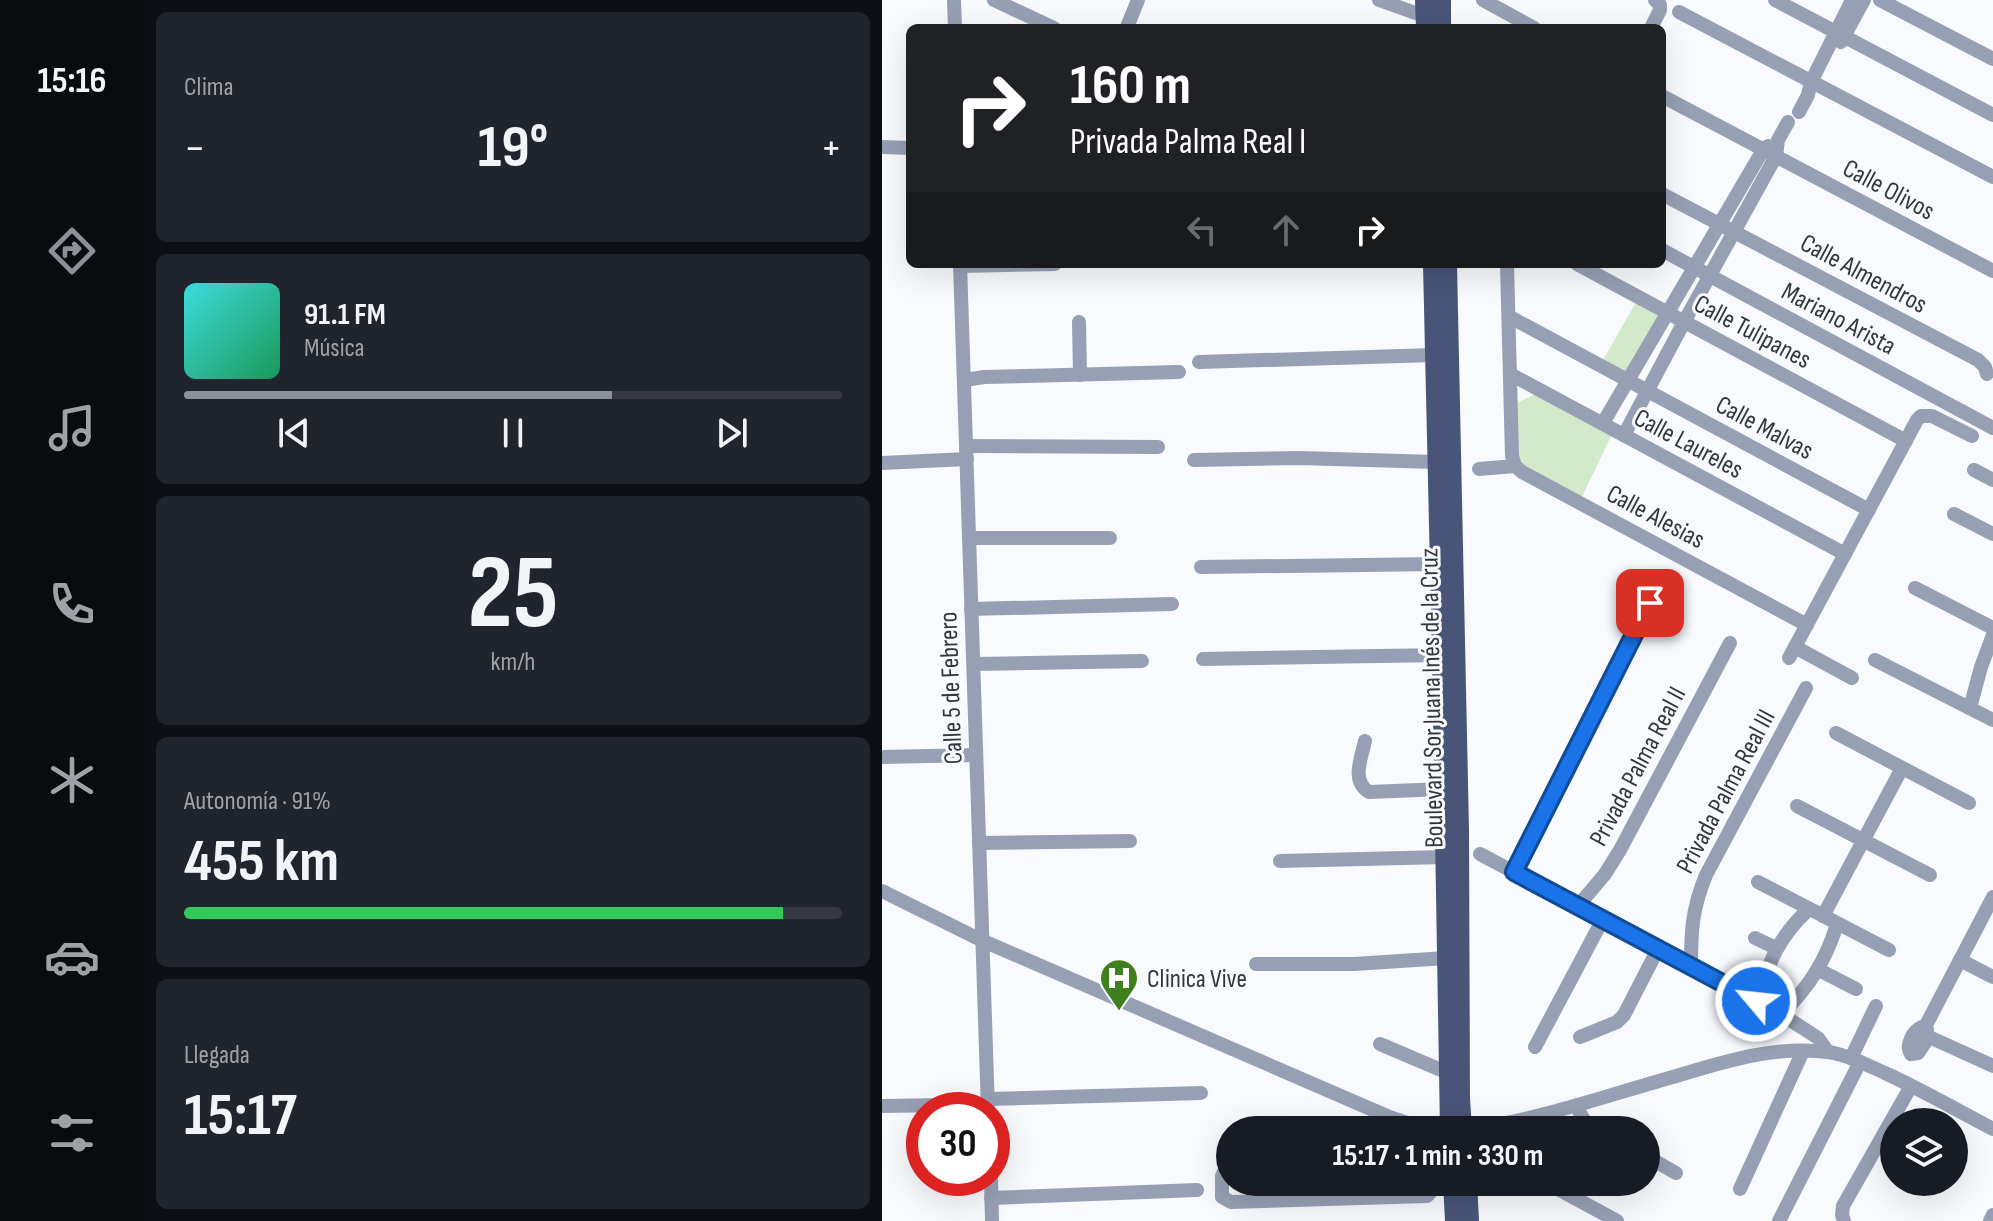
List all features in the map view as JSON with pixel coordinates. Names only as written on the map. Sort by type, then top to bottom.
[{"type":"main road","points":[[1442,0],[1442,24]]},
{"type":"main road","name":"Boulevard Sor Juana Inés de la Cruz","points":[[1432,268],[1449,1116]]},
{"type":"main road","name":"Boulevard Sor Juana Inés de la Cruz","points":[[1448,268],[1463,1116]]},
{"type":"main road","points":[[1453,1196],[1454,1221]]},
{"type":"main road","points":[[1469,1196],[1470,1221]]},
{"type":"street","points":[[954,0],[955,24]]},
{"type":"street","points":[[994,0],[1045,24]]},
{"type":"street","points":[[1128,24],[1138,0]]},
{"type":"street","points":[[1379,0],[1424,15]]},
{"type":"street","points":[[1483,0],[1527,24]]},
{"type":"street","points":[[1653,24],[1660,10],[1655,0]]},
{"type":"street","points":[[1775,0],[1993,115]]},
{"type":"street","points":[[1840,34],[1852,0]]},
{"type":"street","points":[[1624,435],[1638,386],[1668,313],[1719,225],[1793,117],[1840,34],[1864,0]]},
{"type":"street","points":[[1880,0],[1993,59]]},
{"type":"street","points":[[1679,12],[1812,87],[1993,177]]},
{"type":"street","name":"Calle Olivos","points":[[1666,98],[1993,271]]},
{"type":"street","points":[[882,147],[906,148]]},
{"type":"street","points":[[1603,423],[1638,386],[1684,322],[1734,232],[1769,153]]},
{"type":"street","name":"Calle Almendros","points":[[1666,196],[1978,360],[1986,370]]},
{"type":"street","name":"Mariano Arista","points":[[1666,252],[1992,425]]},
{"type":"street","name":"Calle 5 de Febrero","points":[[960,268],[987,1092]]},
{"type":"street","points":[[1479,469],[1515,466],[1512,456],[1507,268]]},
{"type":"street","name":"Calle Tulipanes","points":[[1584,268],[1906,441]]},
{"type":"street","points":[[1510,317],[1638,386]]},
{"type":"street","points":[[1079,322],[1080,375]]},
{"type":"street","points":[[1199,362],[1434,355]]},
{"type":"street","points":[[965,380],[1179,372]]},
{"type":"street","name":"Calle Laureles","points":[[1510,374],[1845,554]]},
{"type":"street","name":"Calle Malvas","points":[[1638,386],[1869,510]]},
{"type":"street","points":[[1852,678],[1792,653],[1917,420],[1927,415],[1972,436]]},
{"type":"street","points":[[882,463],[967,452],[1158,447]]},
{"type":"street","points":[[1194,460],[1299,458],[1436,462]]},
{"type":"street","name":"Calle Alesias","points":[[1515,466],[1807,625]]},
{"type":"street","points":[[1974,470],[1993,480]]},
{"type":"street","points":[[1954,514],[1993,534]]},
{"type":"street","points":[[969,538],[1110,538]]},
{"type":"street","points":[[1201,567],[1439,564]]},
{"type":"street","points":[[1915,588],[1993,628]]},
{"type":"street","points":[[1514,872],[1650,603]]},
{"type":"street","points":[[971,609],[1172,604]]},
{"type":"street","points":[[1970,708],[1993,635]]},
{"type":"street","name":"Privada Palma Real II","points":[[1578,906],[1613,862],[1730,643]]},
{"type":"street","points":[[1203,659],[1441,655]]},
{"type":"street","points":[[1875,660],[1993,720]]},
{"type":"street","points":[[974,664],[1142,661]]},
{"type":"street","name":"Privada Palma Real III","points":[[1691,967],[1693,911],[1706,875],[1806,688]]},
{"type":"street","points":[[1836,733],[1969,803]]},
{"type":"street","points":[[1365,741],[1357,779],[1369,792],[1444,789]]},
{"type":"street","points":[[882,757],[976,755]]},
{"type":"street","points":[[1823,916],[1902,768]]},
{"type":"street","points":[[1797,806],[1930,875]]},
{"type":"street","points":[[979,843],[1130,841]]},
{"type":"street","points":[[1480,854],[1781,1014],[1818,1038],[1828,1052]]},
{"type":"street","points":[[1280,861],[1445,857]]},
{"type":"street","points":[[1758,882],[1889,950]]},
{"type":"street","points":[[886,897],[1387,1116]]},
{"type":"street","points":[[1844,1221],[1843,1206],[1904,1082],[1911,1054],[1918,1053],[1960,960],[1993,897]]},
{"type":"street","points":[[1756,1001],[1776,948],[1790,927],[1809,909]]},
{"type":"street","points":[[1535,1047],[1603,919]]},
{"type":"street","points":[[1781,1014],[1819,970],[1837,924]]},
{"type":"street","points":[[1755,938],[1776,948]]},
{"type":"street","points":[[1580,1037],[1617,1022],[1624,1015],[1658,949]]},
{"type":"street","points":[[1256,964],[1354,964],[1446,958]]},
{"type":"street","points":[[1960,960],[1993,977]]},
{"type":"street","points":[[1819,970],[1856,989]]},
{"type":"street","points":[[1779,1221],[1856,1060],[1876,1006]]},
{"type":"street","points":[[1926,1032],[1993,1066]]},
{"type":"street","points":[[1380,1044],[1448,1073]]},
{"type":"street","points":[[1740,1189],[1803,1051]]},
{"type":"street","points":[[1541,1116],[1731,1060],[1767,1053],[1803,1051],[1828,1052],[1856,1060],[1993,1129]]},
{"type":"street","points":[[1010,1103],[1201,1093]]},
{"type":"street","points":[[1577,1105],[1580,1116]]},
{"type":"street","points":[[882,1106],[906,1106]]},
{"type":"street","points":[[1660,1164],[1676,1173]]},
{"type":"street","points":[[992,1221],[991,1198],[1197,1190]]},
{"type":"street","points":[[1222,1196],[1231,1202],[1427,1196]]},
{"type":"street","points":[[1571,1196],[1617,1221]]},
{"type":"street","points":[[1990,1221],[1993,1215]]},
{"type":"green space","points":[[1638,299],[1664,314],[1629,375],[1603,360]]},
{"type":"green space","points":[[1535,394],[1611,436],[1581,499],[1519,466],[1517,403]]},
{"type":"place","name":"Clinica Vive","points":[[1119,1012]]},
{"type":"route","points":[[1650,603],[1514,872],[1756,1001]]}]
